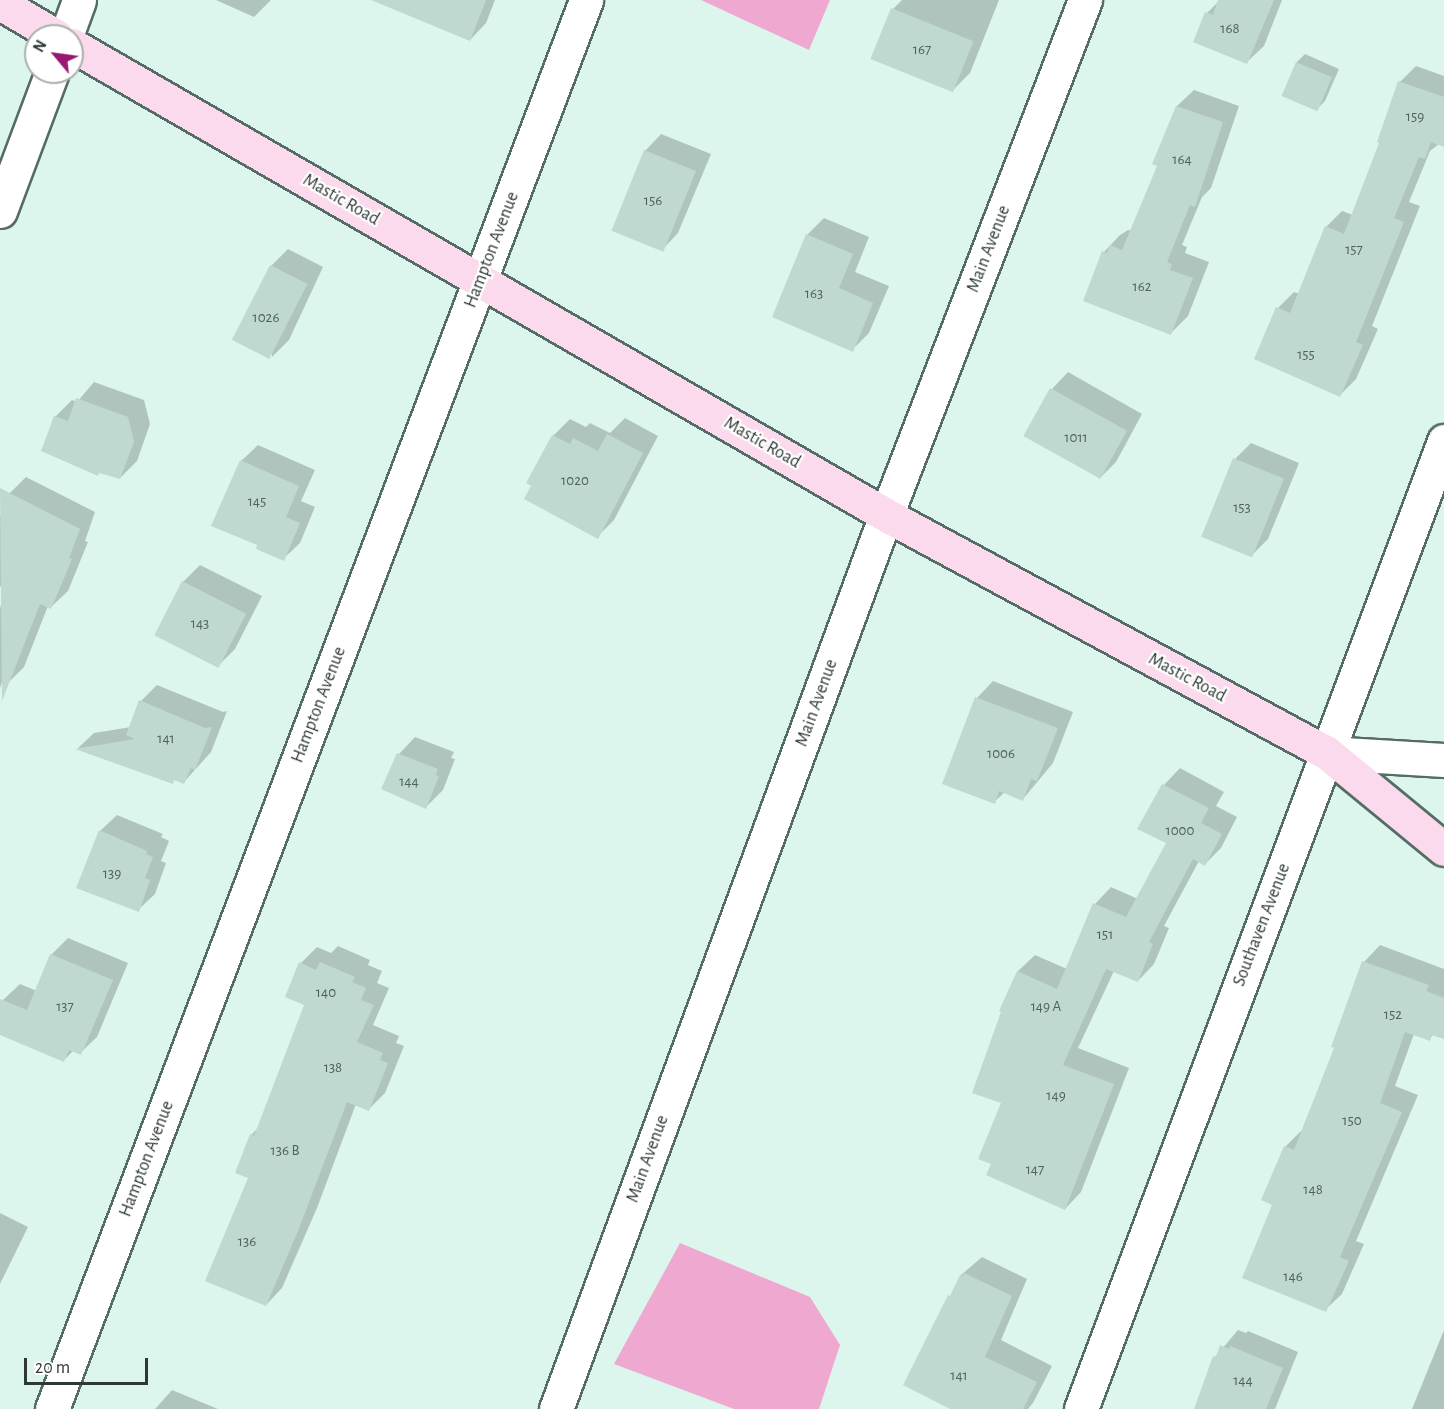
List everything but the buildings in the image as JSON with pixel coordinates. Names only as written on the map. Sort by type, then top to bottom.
[{"type":"main road","points":[[0,3],[36,24]]},
{"type":"main road","name":"Mastic Road","points":[[84,52],[886,515],[1327,753],[1408,823],[1444,849]]},
{"type":"street","points":[[70,24],[79,0]]},
{"type":"street","name":"Hampton Avenue","points":[[52,1409],[586,0]]},
{"type":"street","name":"Main Avenue","points":[[556,1409],[886,515],[1085,0]]},
{"type":"street","points":[[0,211],[48,84]]},
{"type":"street","name":"Southaven Avenue","points":[[1081,1409],[1444,441]]},
{"type":"street","points":[[1327,753],[1444,760]]},
{"type":"shaded area","points":[[701,0],[830,0],[809,50]]},
{"type":"shaded area","points":[[680,1243],[810,1297],[840,1345],[819,1409],[734,1409],[614,1364]]}]
